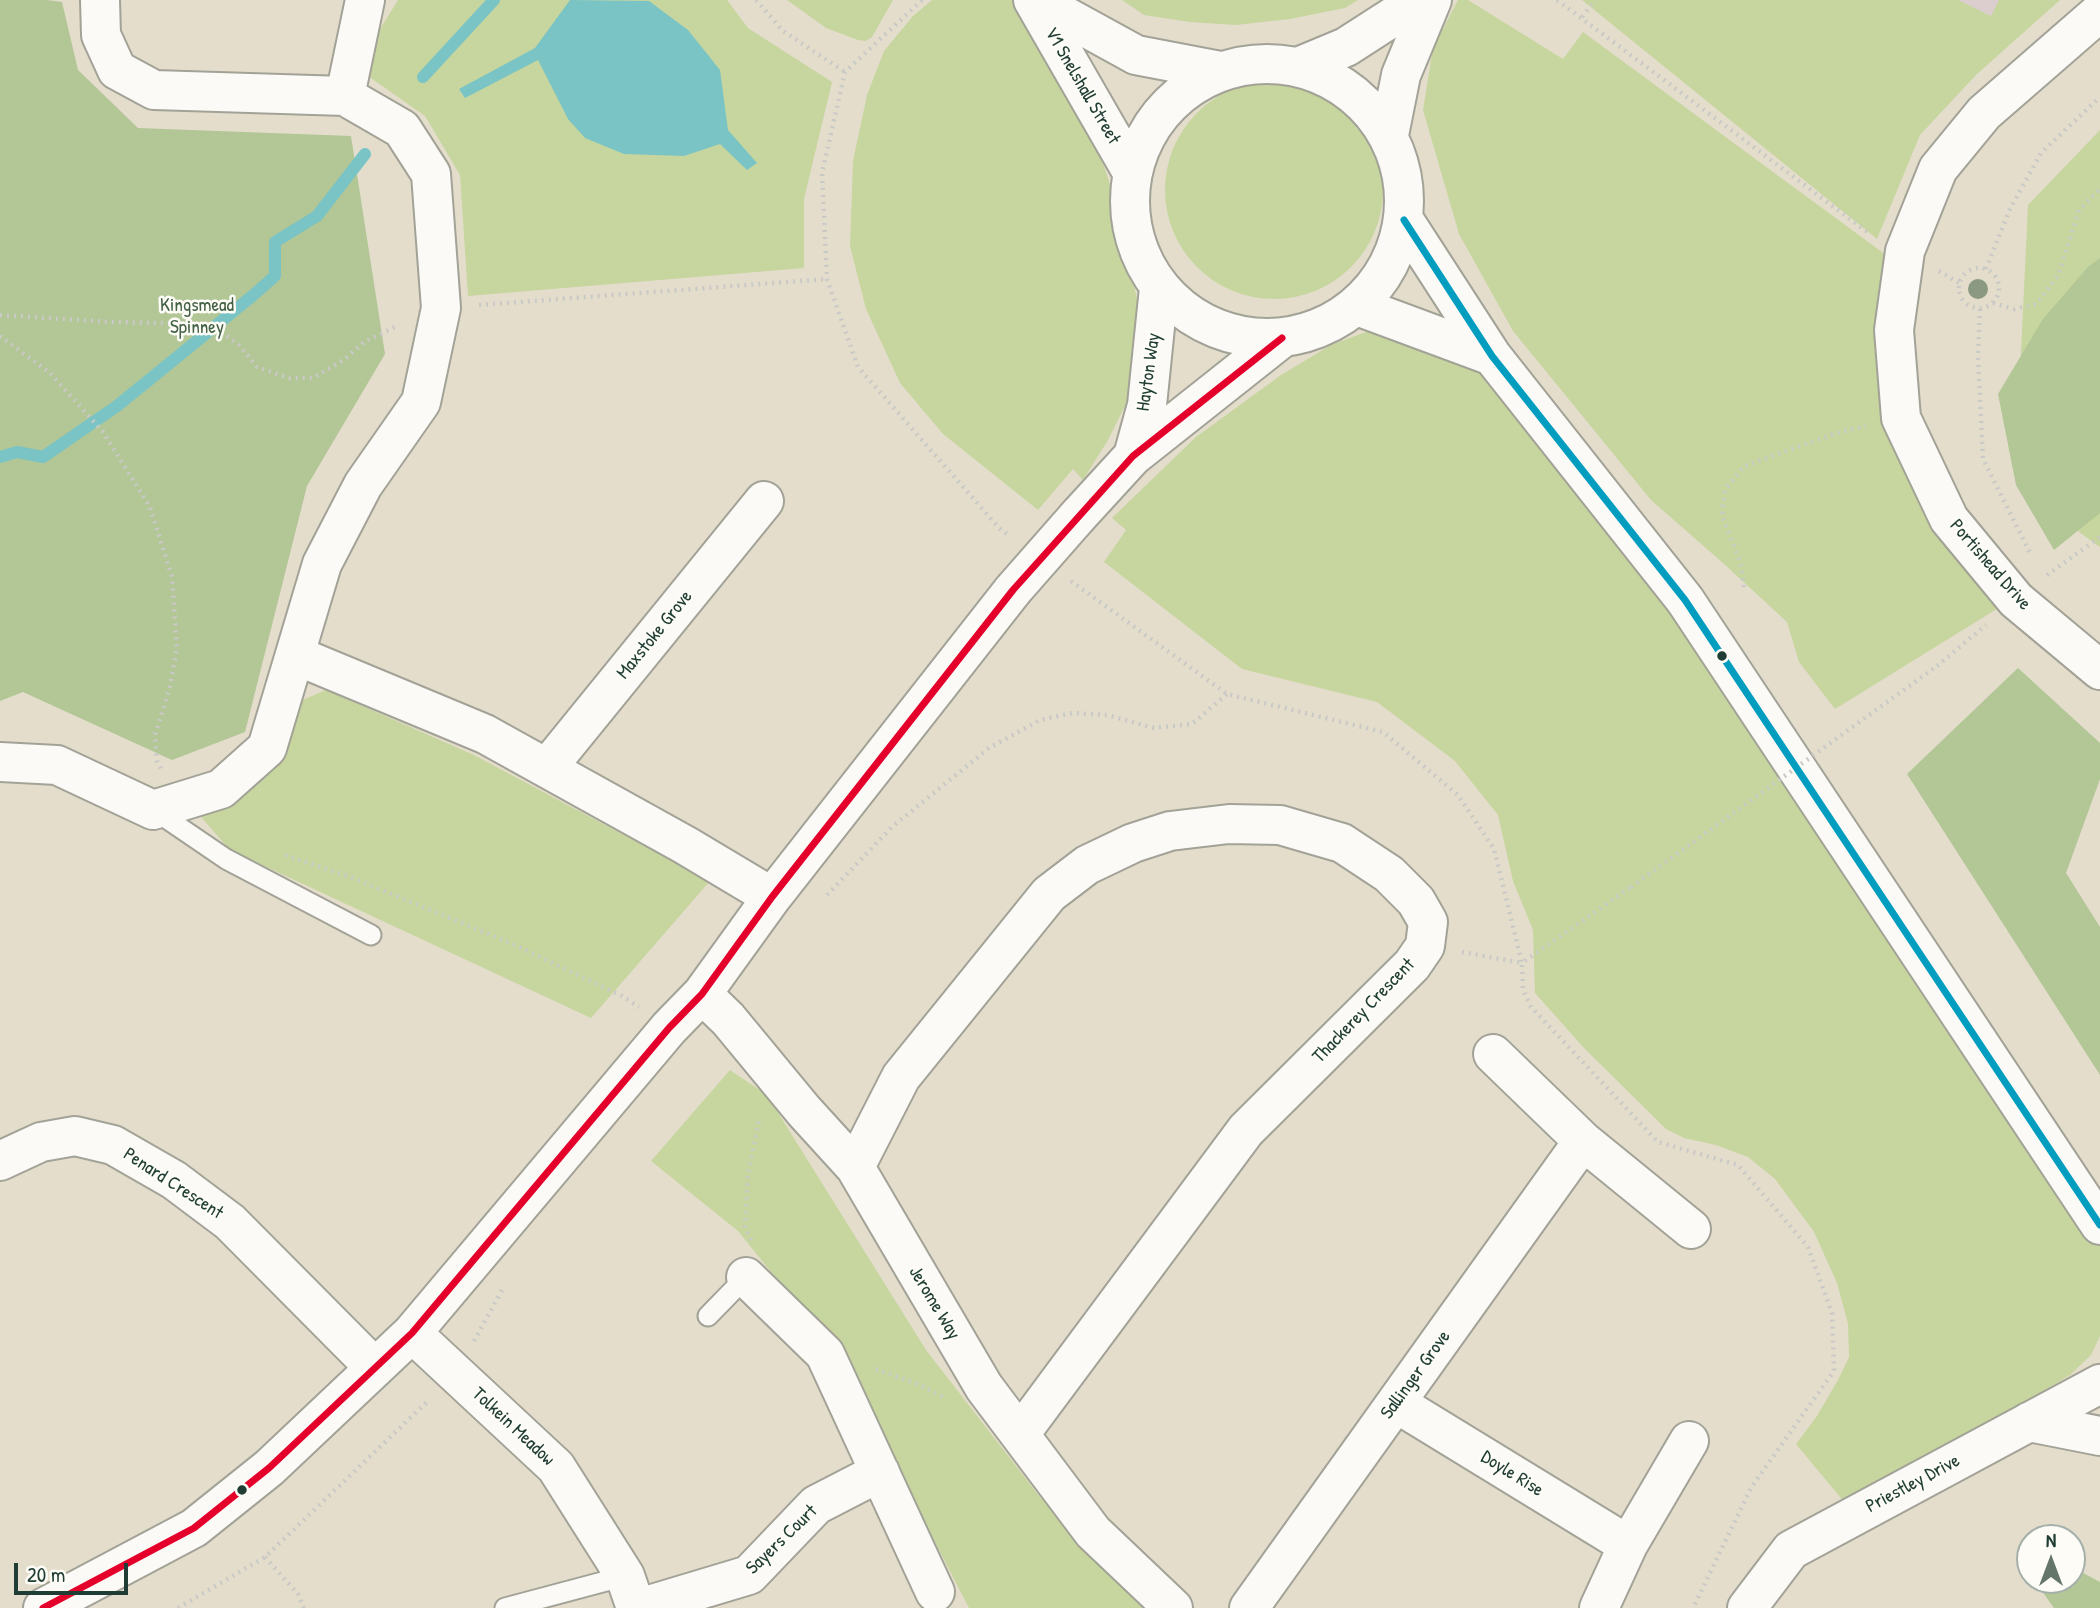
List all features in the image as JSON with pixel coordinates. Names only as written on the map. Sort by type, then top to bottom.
[{"type":"street","points":[[0,762],[57,765],[153,810],[221,789],[267,748],[322,564],[363,485],[421,402],[441,308],[432,174],[402,130],[345,96],[154,90],[117,70],[101,35],[100,0]]},
{"type":"street","points":[[345,96],[365,0]]},
{"type":"street","name":"V1 Snelshall Street","points":[[1035,0],[1136,55],[1220,71]]},
{"type":"street","name":"V1 Snelshall Street","points":[[1035,0],[1132,172]]},
{"type":"street","points":[[1298,67],[1346,47],[1419,0]]},
{"type":"street","points":[[1389,135],[1401,75],[1432,0]]},
{"type":"street","name":"Portishead Drive","points":[[2100,12],[1984,113],[1938,169],[1905,251],[1894,330],[1901,418],[1949,520],[2016,600],[2100,670]]},
{"type":"street","points":[[1259,63],[1298,67],[1335,80],[1366,104],[1389,135],[1402,172],[1405,191],[1404,220],[1396,253],[1380,282],[1357,306],[1334,322],[1282,338],[1236,335],[1193,318],[1159,288],[1138,252],[1129,213],[1132,172],[1149,129],[1180,94],[1220,71],[1259,63]]},
{"type":"street","points":[[1404,220],[1492,356],[1685,600],[2100,1225]]},
{"type":"street","name":"Hayton Way","points":[[1133,456],[1147,405],[1159,288]]},
{"type":"street","points":[[1357,306],[1492,356]]},
{"type":"street","name":"Hayton Way","points":[[43,1608],[194,1528],[269,1468],[412,1333],[669,1028],[702,994],[772,897],[1013,590],[1133,456],[1282,338]]},
{"type":"street","name":"Maxstoke Grove","points":[[547,768],[764,501]]},
{"type":"street","points":[[295,655],[485,734],[685,845],[772,897]]},
{"type":"street","name":"Thackerey Crescent","points":[[855,1167],[901,1077],[1049,894],[1087,865],[1170,831],[1229,824],[1280,825],[1342,844],[1389,874],[1416,901],[1428,922],[1425,946],[1412,965],[1246,1130],[1020,1434]]},
{"type":"street","name":"Jerome Way","points":[[702,994],[727,1019],[855,1167],[984,1387],[1093,1532],[1173,1608]]},
{"type":"street","points":[[1493,1054],[1583,1141],[1691,1229]]},
{"type":"street","name":"Penard Crescent","points":[[0,1161],[41,1142],[75,1136],[113,1144],[174,1180],[230,1222],[375,1368]]},
{"type":"street","name":"Sallinger Grove","points":[[1250,1608],[1583,1141]]},
{"type":"street","points":[[751,1263],[825,1354],[934,1592]]},
{"type":"street","name":"Tolkein Meadow","points":[[412,1333],[556,1466],[633,1597]]},
{"type":"street","name":"Priestley Drive","points":[[1747,1608],[1791,1550],[2100,1384]]},
{"type":"street","name":"Doyle Rise","points":[[1396,1403],[1628,1545]]},
{"type":"street","points":[[2029,1422],[2100,1436]]},
{"type":"street","points":[[1598,1608],[1628,1545],[1689,1441]]},
{"type":"street","name":"Sayers Court","points":[[633,1597],[749,1575],[816,1505],[880,1472]]},
{"type":"lane","points":[[153,810],[226,859],[371,935]]},
{"type":"lane","points":[[708,1316],[751,1263]]},
{"type":"lane","points":[[505,1608],[633,1597]]},
{"type":"path","points":[[756,0],[783,31],[845,72]]},
{"type":"path","points":[[922,0],[845,72],[822,173],[827,279],[859,367],[999,528],[1021,544]]},
{"type":"path","points":[[1557,0],[1877,239],[1905,251],[1959,283]]},
{"type":"path","points":[[1582,17],[1595,0]]},
{"type":"path","points":[[1986,269],[2010,209],[2041,153],[2100,97]]},
{"type":"path","points":[[1993,303],[2014,309],[2036,304],[2058,276],[2080,209],[2100,189]]},
{"type":"path","points":[[1986,269],[1992,272],[1999,284],[1999,291],[1993,303],[1980,309],[1968,306],[1963,302],[1958,289],[1959,283],[1966,272],[1986,269]]},
{"type":"path","points":[[0,315],[111,322],[210,324],[239,345],[257,367],[289,379],[313,379],[345,359],[364,342],[441,308],[827,279]]},
{"type":"path","points":[[1980,309],[1978,356],[1983,458],[2031,554]]},
{"type":"path","points":[[1744,587],[1740,561],[1722,516],[1725,490],[1744,466],[1839,432],[1901,418]]},
{"type":"path","points":[[2054,585],[2043,578],[2100,537]]},
{"type":"path","points":[[1064,576],[1227,694],[1383,732],[1458,794],[1494,849],[1522,964],[1523,990],[1531,1007],[1658,1142],[1738,1165],[1808,1247],[1832,1313],[1834,1371],[1752,1486],[1693,1608]]},
{"type":"path","points":[[1425,946],[1522,964],[1937,666]]},
{"type":"path","points":[[819,903],[892,827],[989,748],[1040,720],[1072,713],[1107,715],[1154,728],[1192,724],[1227,694]]},
{"type":"path","points":[[751,1263],[745,1227],[748,1174],[760,1121],[752,1111]]},
{"type":"path","points":[[178,1608],[265,1557],[456,1374],[506,1283]]},
{"type":"path","points":[[868,1365],[948,1399]]},
{"type":"path","points":[[265,1557],[298,1594],[304,1608]]},
{"type":"green space","name":"Kingsmead Spinney","points":[[0,0],[62,2],[78,70],[138,128],[351,136],[385,354],[307,486],[245,732],[172,760],[23,692],[0,701]]},
{"type":"green space","points":[[398,0],[727,0],[748,28],[832,82],[804,199],[804,268],[468,296],[460,175],[425,116],[365,74],[377,34]]},
{"type":"green space","points":[[787,0],[893,0],[872,37],[866,41],[826,28]]},
{"type":"green space","points":[[932,0],[1024,0],[1089,119],[1118,210],[1138,304],[1136,384],[1108,440],[1083,480],[1073,469],[1038,510],[943,434],[900,383],[866,309],[850,246],[853,161],[867,95],[884,51],[913,16]]},
{"type":"green space","points":[[1122,0],[1358,0],[1345,8],[1290,19],[1236,25],[1144,15]]},
{"type":"green space","points":[[1458,0],[1468,0],[1563,59],[1583,32],[1890,258],[1887,361],[2000,607],[1835,709],[1799,662],[1787,622],[1651,500],[1513,331],[1459,234],[1423,110],[1433,48]]},
{"type":"green space","points":[[1582,0],[2060,0],[1976,75],[1920,135],[1877,239]]},
{"type":"green space","points":[[1274,81],[1316,89],[1351,113],[1375,148],[1383,190],[1375,232],[1351,267],[1316,291],[1274,299],[1232,291],[1197,267],[1173,232],[1165,190],[1173,148],[1197,113],[1232,89]]},
{"type":"green space","points":[[2100,130],[2100,547],[2079,532],[2020,373],[2028,205]]},
{"type":"green space","points":[[2100,258],[2100,513],[2054,550],[2016,485],[1998,394],[2043,319],[2088,267]]},
{"type":"green space","points":[[1371,330],[1456,354],[1479,373],[1524,420],[1583,489],[1814,807],[1858,897],[1881,931],[1929,979],[2100,1246],[2100,1336],[2091,1355],[2070,1375],[1987,1425],[1845,1503],[1796,1444],[1817,1416],[1849,1357],[1848,1324],[1837,1283],[1814,1232],[1775,1179],[1748,1157],[1716,1145],[1684,1138],[1666,1129],[1584,1048],[1535,993],[1533,930],[1513,881],[1498,815],[1455,761],[1377,702],[1242,669],[1104,562],[1126,530],[1112,518],[1196,437],[1281,375],[1331,345]]},
{"type":"green space","points":[[2018,668],[2100,743],[2100,779],[2066,873],[2100,927],[2100,1075],[1907,774]]},
{"type":"green space","points":[[326,690],[474,755],[710,881],[591,1018],[230,850],[186,800],[279,710]]},
{"type":"green space","points":[[730,1070],[767,1095],[926,1350],[1040,1497],[1152,1608],[969,1608],[838,1355],[738,1231],[651,1161]]},
{"type":"green space","points":[[2086,1574],[2100,1582],[2100,1608],[2054,1608],[2044,1594],[2086,1594]]},
{"type":"water","points":[[570,0],[649,1],[688,30],[720,70],[728,130],[757,163],[747,170],[720,144],[684,156],[624,154],[585,138],[568,119],[538,60],[465,98],[459,89],[535,48]]},
{"type":"building","points":[[1958,0],[1999,0],[1991,16]]},
{"type":"waterway","points":[[423,77],[494,0]]},
{"type":"waterway","points":[[0,457],[17,452],[43,457],[117,406],[251,297],[275,276],[275,242],[317,216],[365,154]]},
{"type":"transit line","points":[[1404,220],[1492,356],[1685,600],[2100,1225]]},
{"type":"transit line","points":[[43,1608],[194,1528],[269,1468],[412,1333],[669,1028],[702,994],[772,897],[1013,590],[1133,456],[1282,338]]}]
